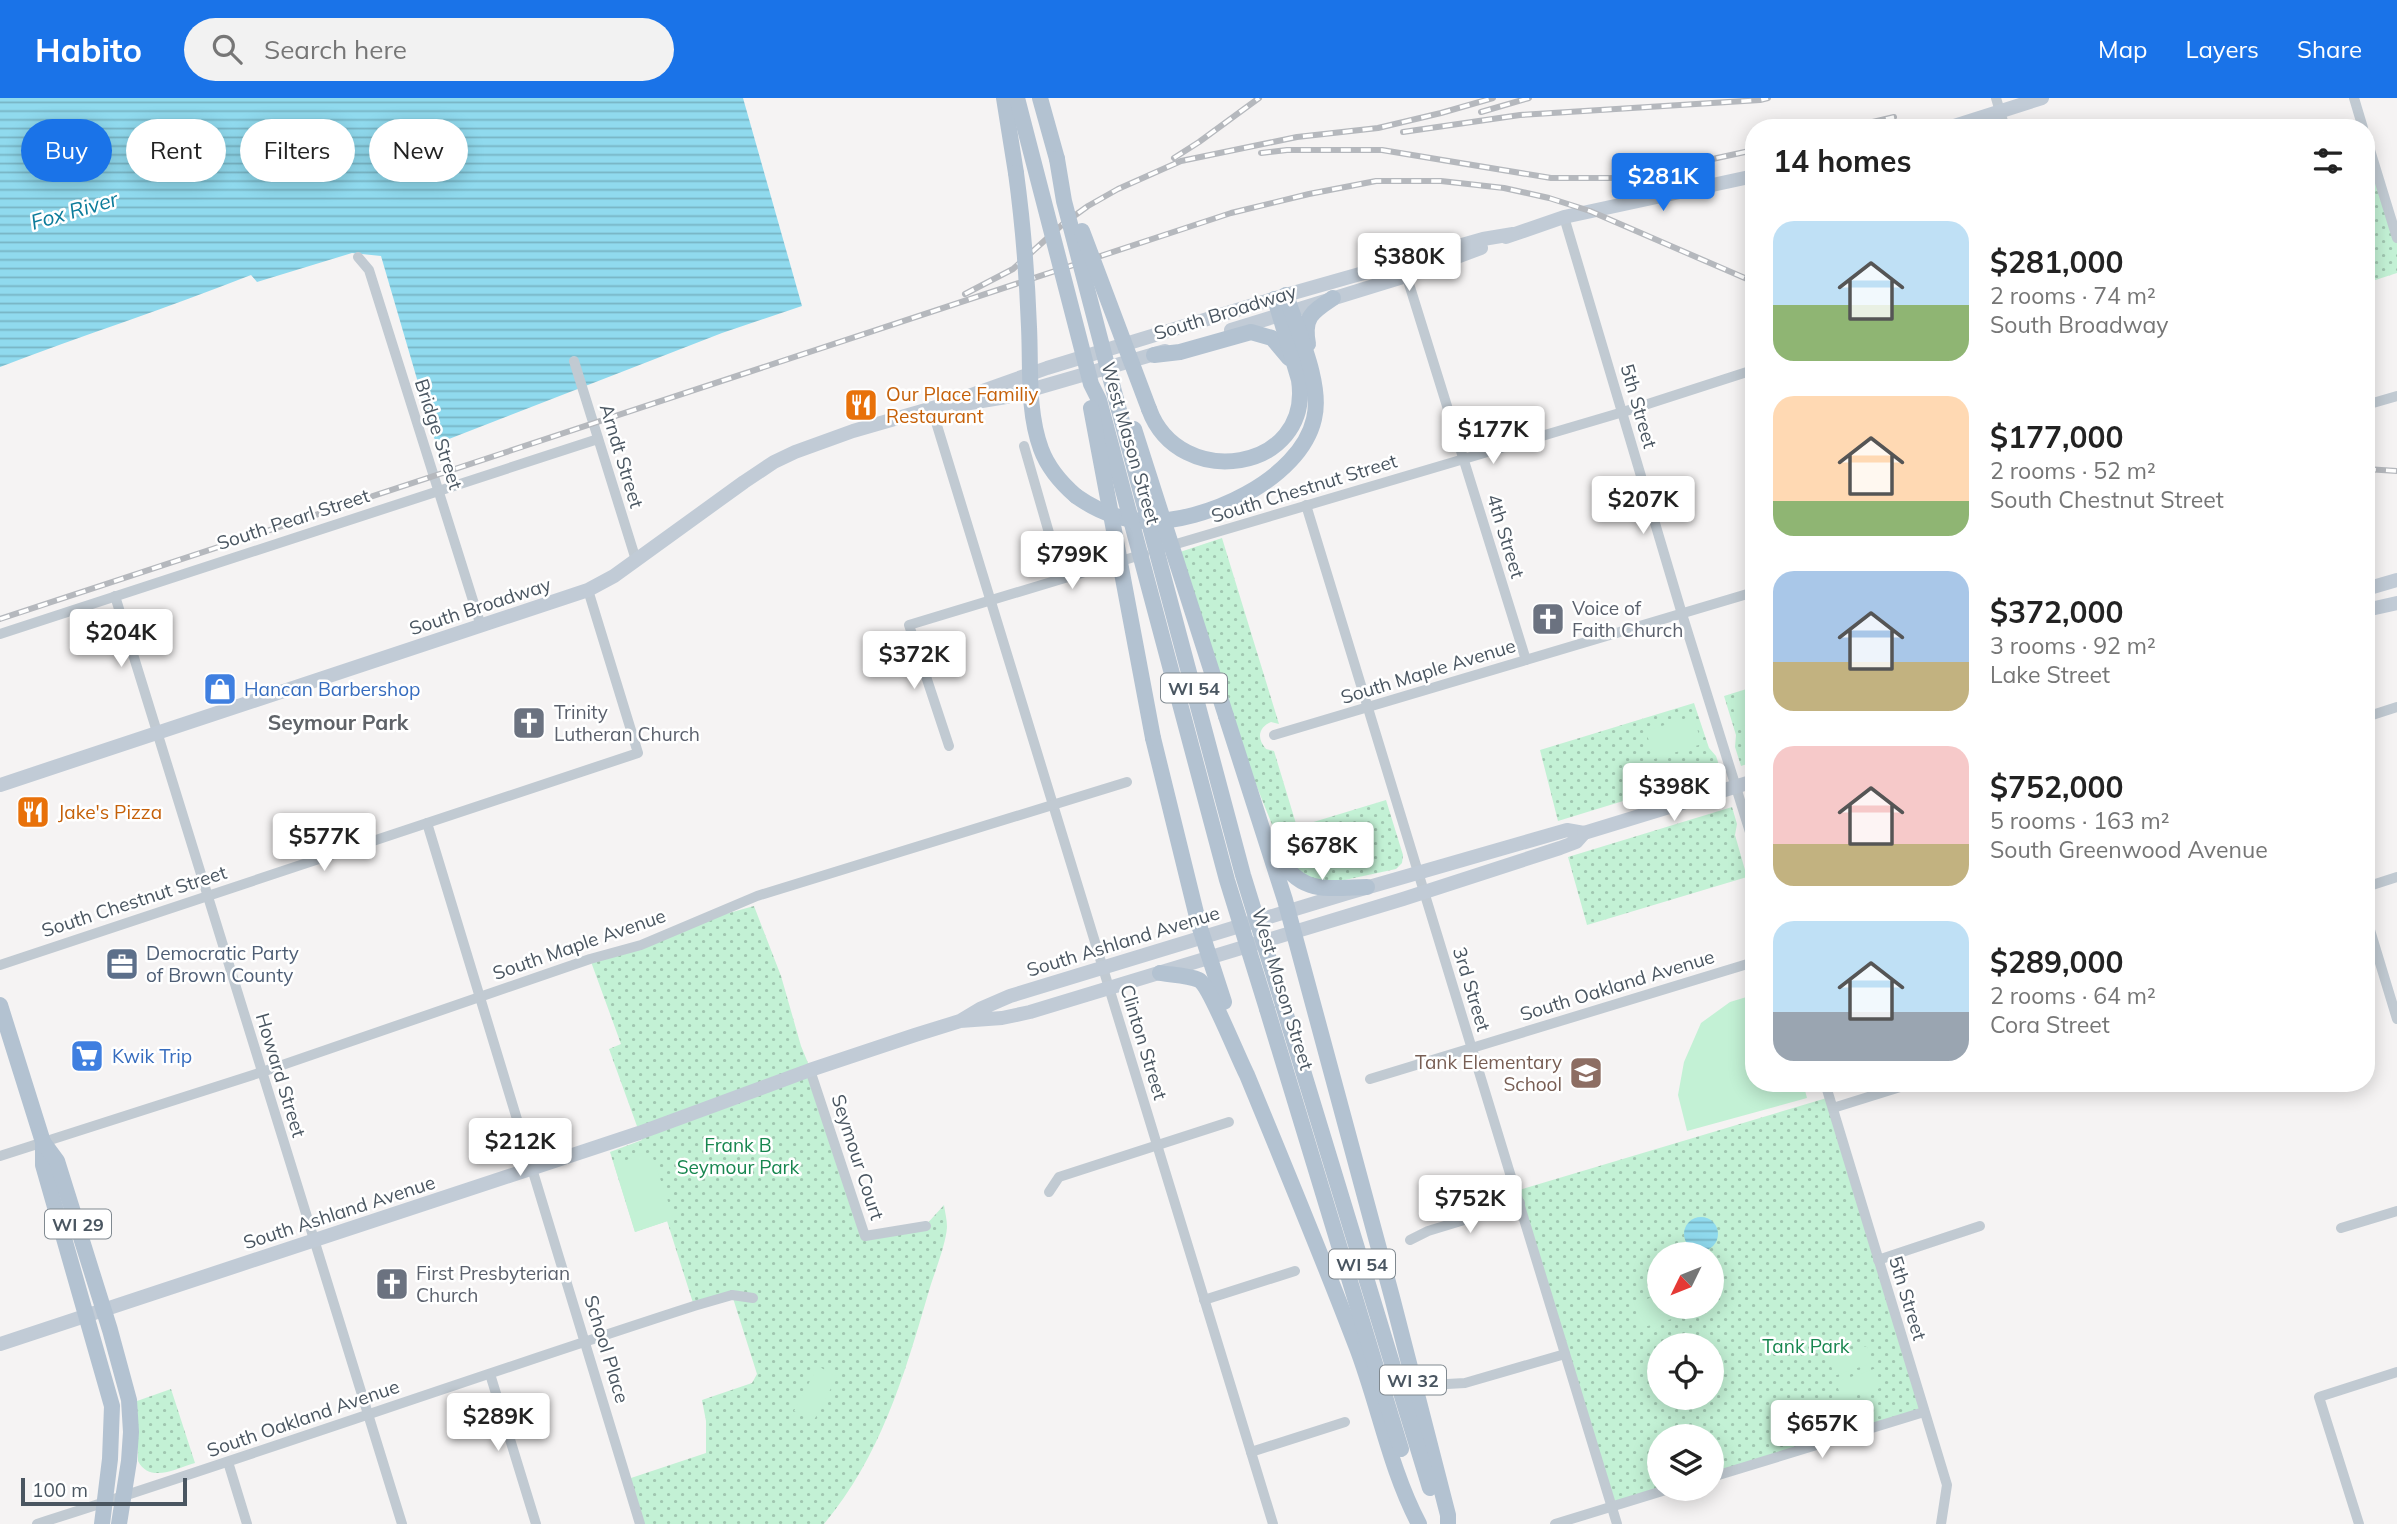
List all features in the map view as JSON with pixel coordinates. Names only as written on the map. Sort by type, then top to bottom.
[{"type":"main road","points":[[1004,98],[1023,231],[1035,422],[1047,462],[1059,480],[1076,496],[1106,514],[1129,520],[1150,521],[1198,513],[1242,495],[1278,474],[1302,446],[1315,418],[1316,371],[1307,341],[1306,324],[1311,314],[1334,298]]},
{"type":"main road","name":"West Mason Street","points":[[1017,98],[1091,384],[1099,400],[1227,880],[1275,1007],[1441,1524]]},
{"type":"main road","name":"West Mason Street","points":[[1041,98],[1108,369],[1243,875],[1275,1007],[1421,1524]]},
{"type":"main road","points":[[1057,159],[1152,417],[1163,434],[1186,452],[1211,461],[1228,463],[1261,453],[1284,435],[1297,411],[1300,393],[1283,305]]},
{"type":"main road","points":[[1283,305],[1315,384]]},
{"type":"main road","points":[[1154,355],[1180,352],[1241,333],[1257,333],[1280,345],[1299,380]]},
{"type":"main road","points":[[1108,369],[1121,393],[1143,456],[1289,912]]},
{"type":"main road","points":[[1091,384],[1090,404],[1153,738],[1209,958]]},
{"type":"main road","points":[[1264,831],[1284,867],[1297,880],[1321,888],[1367,887]]},
{"type":"main road","name":"WI 32","points":[[1289,912],[1392,1297],[1448,1515],[1448,1524]]},
{"type":"main road","name":"WI 32","points":[[1209,958],[1247,1075],[1357,1350],[1400,1479],[1421,1524]]},
{"type":"main road","points":[[1160,973],[1196,979],[1209,989],[1247,1075]]},
{"type":"main road","name":"WI 29","points":[[0,1005],[43,1142],[43,1165],[60,1231],[112,1406],[102,1524]]},
{"type":"main road","name":"WI 29","points":[[43,1142],[57,1161],[123,1373],[131,1412],[129,1461],[119,1524]]},
{"type":"street","points":[[1967,119],[1998,104],[2042,98]]},
{"type":"street","points":[[2354,98],[2360,119]]},
{"type":"street","points":[[2375,171],[2397,238]]},
{"type":"street","name":"South Broadway","points":[[0,785],[589,590],[774,462],[820,442],[937,407],[1047,368],[1283,305],[1564,217],[1745,178]]},
{"type":"street","points":[[2385,197],[2397,194]]},
{"type":"street","name":"5th Street","points":[[1564,217],[1745,816]]},
{"type":"street","name":"Bridge Street","points":[[358,257],[369,270],[481,626]]},
{"type":"street","name":"South Broadway","points":[[937,407],[986,402],[1154,355],[1283,305],[1334,298],[1404,268]]},
{"type":"street","name":"4th Street","points":[[1404,268],[1465,458],[1525,660]]},
{"type":"street","name":"Arndt Street","points":[[574,362],[636,560]]},
{"type":"street","name":"South Chestnut Street","points":[[949,746],[909,625],[1623,412],[1745,373]]},
{"type":"street","points":[[2375,402],[2397,396]]},
{"type":"street","name":"Clinton Street","points":[[937,407],[990,599],[1273,1524]]},
{"type":"street","name":"South Pearl Street","points":[[0,634],[598,439]]},
{"type":"street","points":[[1024,446],[1062,578]]},
{"type":"street","name":"3rd Street","points":[[1306,505],[1617,1524]]},
{"type":"street","points":[[2375,586],[2397,580]]},
{"type":"street","name":"South Chestnut Street","points":[[0,965],[638,753],[589,590]]},
{"type":"street","name":"South Maple Avenue","points":[[1274,735],[1745,595]]},
{"type":"street","name":"Howard Street","points":[[115,596],[402,1524]]},
{"type":"street","points":[[2375,608],[2397,603]]},
{"type":"street","points":[[2375,714],[2397,707]]},
{"type":"street","name":"South Maple Avenue","points":[[0,1156],[262,1072],[590,959],[641,945],[757,896],[1126,782]]},
{"type":"street","name":"South Ashland Avenue","points":[[0,1343],[672,1122],[810,1070],[960,1021],[1010,996],[1367,887],[1567,830],[1584,833],[1745,784]]},
{"type":"street","name":"School Place","points":[[427,823],[640,1524]]},
{"type":"street","name":"South Ashland Avenue","points":[[960,1021],[1011,1017],[1109,989],[1570,845],[1584,833]]},
{"type":"street","points":[[2375,884],[2397,877]]},
{"type":"street","points":[[2375,947],[2397,1019]]},
{"type":"street","name":"South Oakland Avenue","points":[[1370,1079],[1745,965]]},
{"type":"street","name":"Seymour Court","points":[[810,1070],[865,1237],[926,1226]]},
{"type":"street","name":"5th Street","points":[[1828,1092],[1947,1485],[1941,1524]]},
{"type":"street","points":[[1833,1108],[1884,1092]]},
{"type":"street","points":[[1049,1192],[1059,1177],[1229,1122]]},
{"type":"street","points":[[1410,1240],[1428,1231],[1520,1203]]},
{"type":"street","points":[[2341,1228],[2397,1211]]},
{"type":"street","points":[[1878,1260],[1980,1226]]},
{"type":"street","points":[[1205,1300],[1295,1271]]},
{"type":"street","name":"South Oakland Avenue","points":[[37,1524],[728,1295],[753,1298]]},
{"type":"street","points":[[1447,1384],[1465,1383],[1565,1354]]},
{"type":"street","points":[[2358,1524],[2319,1396],[2397,1372]]},
{"type":"street","points":[[490,1374],[536,1524]]},
{"type":"street","points":[[1724,1472],[1924,1412]]},
{"type":"street","points":[[1251,1452],[1345,1422]]},
{"type":"street","points":[[228,1462],[247,1524]]},
{"type":"street","points":[[1555,1524],[1647,1496]]},
{"type":"green space","points":[[2375,165],[2397,238],[2397,273],[2375,280]]},
{"type":"green space","points":[[1222,538],[1279,724],[1271,722],[1264,727],[1260,733],[1261,741],[1266,749],[1274,751],[1297,827],[1386,800],[1403,855],[1402,863],[1396,869],[1340,881],[1311,880],[1288,860],[1281,847],[1249,767],[1180,552]]},
{"type":"green space","points":[[1745,689],[1745,765],[1741,766],[1735,747],[1736,735],[1724,696]]},
{"type":"green space","points":[[1745,697],[1745,725],[1739,727],[1731,701]]},
{"type":"green space","points":[[1694,703],[1709,748],[1716,756],[1721,771],[1558,821],[1540,750]]},
{"type":"green space","points":[[1693,716],[1702,744],[1654,759],[1646,731]]},
{"type":"green space","points":[[1732,807],[1737,824],[1735,835],[1745,878],[1587,925],[1568,857]]},
{"type":"green space","name":"Frank B Seymour Park","points":[[754,906],[781,976],[801,1046],[815,1080],[865,1236],[925,1226],[944,1205],[946,1234],[888,1415],[860,1471],[824,1524],[640,1524],[628,1479],[706,1453],[706,1421],[702,1400],[752,1383],[757,1374],[732,1295],[694,1306],[667,1221],[635,1232],[610,1152],[642,1140],[609,1049],[621,1044],[590,959],[693,923]]},
{"type":"green space","points":[[1745,997],[1745,1092],[1805,1092],[1807,1098],[1687,1131],[1678,1095],[1684,1062],[1701,1023],[1730,1002]]},
{"type":"green space","name":"Tank Park","points":[[1830,1097],[1924,1412],[1724,1472],[1724,1424],[1647,1424],[1647,1494],[1612,1507],[1516,1191]]},
{"type":"green space","points":[[651,1152],[674,1219],[635,1232],[614,1164]]},
{"type":"green space","points":[[1647,1299],[1647,1320],[1668,1320],[1641,1328],[1634,1303]]},
{"type":"green space","points":[[1867,1346],[1872,1363],[1834,1376],[1829,1358]]},
{"type":"green space","points":[[818,1366],[837,1377],[813,1422],[794,1411]]},
{"type":"green space","points":[[1874,1369],[1880,1388],[1842,1400],[1836,1382]]},
{"type":"green space","points":[[171,1389],[195,1463],[172,1471],[149,1472],[138,1461],[137,1401]]},
{"type":"water","name":"Fox River","points":[[0,98],[743,98],[802,306],[722,333],[436,444],[381,256],[352,253],[257,282],[251,275],[0,367]]},
{"type":"water","points":[[1701,1217],[1713,1222],[1718,1234],[1715,1242],[1687,1242],[1684,1234],[1689,1222]]},
{"type":"railway","points":[[1174,158],[1259,98]]},
{"type":"railway","points":[[965,294],[1013,269],[1063,224],[1088,206],[1118,189],[1181,161],[1297,137],[1378,128],[1493,98]]},
{"type":"railway","points":[[1481,112],[1529,98]]},
{"type":"railway","points":[[1403,132],[1520,115],[1768,98]]},
{"type":"railway","points":[[1885,119],[1894,117]]},
{"type":"railway","points":[[1261,153],[1287,150],[1382,150],[1551,178],[1625,178],[1745,152]]},
{"type":"railway","points":[[0,619],[1231,213],[1309,194],[1376,181],[1441,181],[1504,188],[1590,211],[1745,278]]},
{"type":"railway","points":[[2375,470],[2397,471]]},
{"type":"place","name":"Our Place Familiy Restaurant","points":[[861,405]]},
{"type":"place","name":"Voice of Faith Church","points":[[1548,619]]},
{"type":"place","name":"Hancan Barbershop","points":[[220,689]]},
{"type":"place","name":"Trinity Lutheran Church","points":[[529,723]]},
{"type":"place","name":"Jake's Pizza","points":[[33,812]]},
{"type":"place","name":"Democratic Party of Brown County","points":[[122,964]]},
{"type":"place","name":"Kwik Trip","points":[[87,1056]]},
{"type":"place","name":"Tank Elementary School","points":[[1586,1073]]},
{"type":"place","name":"First Presbyterian Church","points":[[392,1284]]},
{"type":"district","name":"Seymour Park","points":[[338,722]]}]
